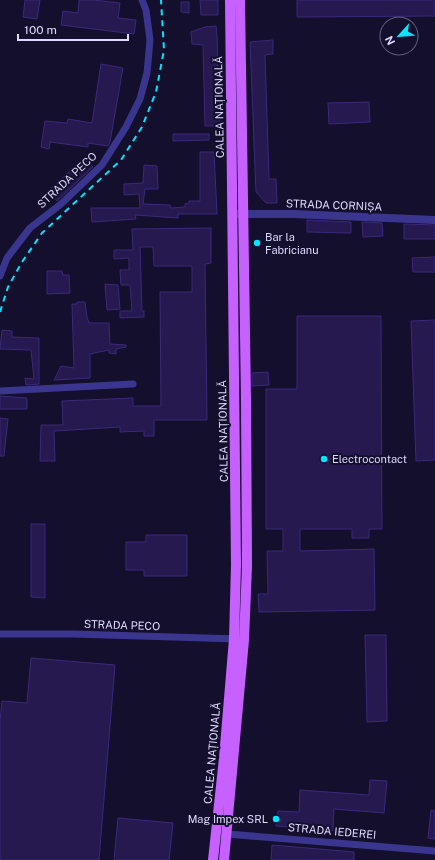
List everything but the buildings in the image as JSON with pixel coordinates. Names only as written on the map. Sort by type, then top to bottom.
[{"type":"main road","name":"CALEA NAȚIONALĂ","points":[[224,860],[227,834],[239,639],[236,565],[230,0]]},
{"type":"main road","name":"CALEA NAȚIONALĂ","points":[[213,860],[247,558],[240,0]]},
{"type":"street","name":"STRADA PECO","points":[[0,276],[7,258],[30,228],[60,204],[102,165],[126,128],[140,99],[147,73],[150,40],[146,10],[142,0]]},
{"type":"street","name":"STRADA CORNIȘA","points":[[232,214],[293,214],[435,220]]},
{"type":"street","points":[[0,391],[133,384]]},
{"type":"street","name":"STRADA PECO","points":[[0,634],[74,634],[239,639]]},
{"type":"street","name":"STRADA IEDEREI","points":[[227,834],[435,851]]},
{"type":"railway","points":[[0,312],[8,287],[22,262],[42,233],[121,160],[142,127],[156,92],[164,50],[161,0]]},
{"type":"place","name":"Bar la Fabricianu","points":[[257,243]]},
{"type":"place","name":"Electrocontact","points":[[324,459]]},
{"type":"place","name":"Mag Impex SRL","points":[[276,819]]}]
